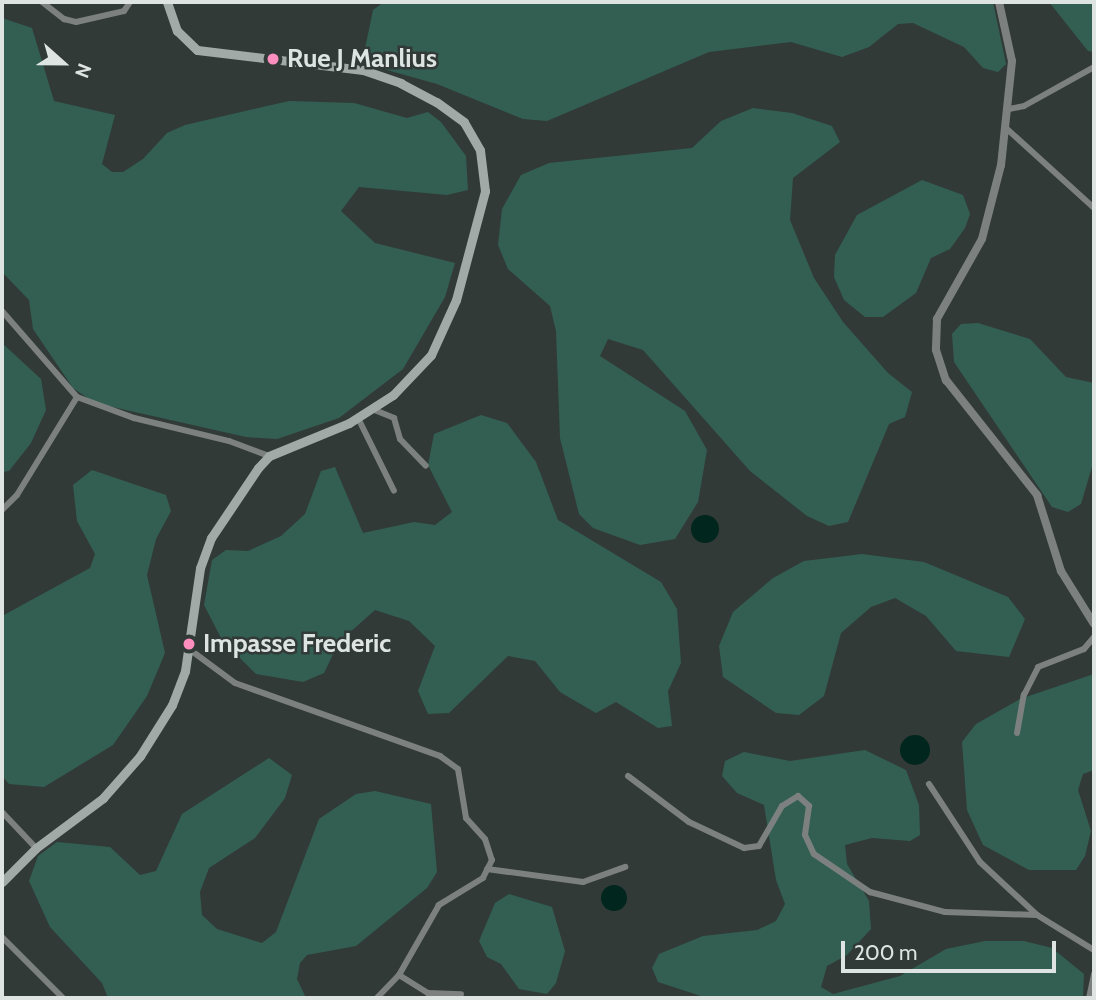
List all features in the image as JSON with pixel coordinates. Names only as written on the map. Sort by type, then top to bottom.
[{"type":"main road","points":[[2,882],[36,848],[103,798],[140,756],[173,705],[189,649],[192,605],[211,538],[269,456],[358,418],[393,395],[431,355],[456,300],[485,191],[480,150],[464,122],[401,83],[363,70],[197,50],[177,31],[167,2]]},
{"type":"street","points":[[42,2],[64,19],[76,22],[124,11],[131,2]]},
{"type":"street","points":[[999,2],[1012,61],[1007,129],[988,223],[974,256],[943,304],[934,334],[936,350],[946,380],[1037,495],[1061,571],[1094,624]]},
{"type":"street","points":[[1009,109],[1024,106],[1094,67]]},
{"type":"street","points":[[1007,129],[1094,208]]},
{"type":"street","points":[[2,311],[77,397],[134,418],[229,441],[269,456]]},
{"type":"street","points":[[2,510],[17,495],[77,397]]},
{"type":"street","points":[[372,409],[394,418],[400,439],[426,466]]},
{"type":"street","points":[[358,418],[394,491]]},
{"type":"street","points":[[1017,733],[1024,695],[1038,667],[1084,649],[1094,638]]},
{"type":"street","points":[[189,649],[235,683],[440,756],[458,769],[466,818],[485,839],[492,860],[483,878],[439,905],[399,975],[377,998]]},
{"type":"street","points":[[628,775],[689,822],[744,848],[758,846],[782,806],[798,796],[809,806],[805,835],[814,854],[870,892],[945,912],[1037,915]]},
{"type":"street","points":[[929,784],[980,862],[1037,915],[1094,950]]},
{"type":"street","points":[[2,812],[36,848]]},
{"type":"street","points":[[487,869],[583,882],[625,867]]},
{"type":"street","points":[[2,937],[63,998]]},
{"type":"street","points":[[1089,998],[1094,974]]},
{"type":"street","points":[[399,975],[428,993],[461,994]]},
{"type":"shaded area","points":[[384,2],[993,2],[1006,64],[998,72],[983,68],[964,47],[913,23],[898,24],[869,47],[842,57],[791,42],[709,52],[547,121],[523,119],[437,84],[362,63],[373,10]]},
{"type":"shaded area","points":[[1049,2],[1094,2],[1094,52],[1088,51]]},
{"type":"shaded area","points":[[2,18],[32,28],[54,101],[115,115],[102,164],[112,172],[123,172],[143,159],[167,133],[185,125],[289,101],[354,103],[407,118],[428,112],[441,122],[466,156],[468,190],[447,195],[359,187],[341,211],[375,243],[455,263],[445,297],[403,369],[339,418],[277,439],[246,437],[95,403],[73,388],[33,329],[29,300],[2,272]]},
{"type":"shaded area","points":[[753,108],[792,113],[832,126],[840,142],[793,178],[790,220],[814,278],[843,322],[888,373],[912,392],[905,417],[889,424],[848,522],[829,526],[807,516],[750,471],[643,350],[608,339],[600,356],[685,411],[707,450],[698,502],[675,539],[640,545],[593,528],[579,514],[560,438],[556,331],[550,306],[508,269],[498,245],[502,209],[521,175],[549,163],[692,148],[721,121]]},
{"type":"shaded area","points":[[922,180],[963,195],[970,214],[965,228],[950,249],[931,258],[916,293],[883,317],[865,317],[844,300],[834,277],[835,255],[857,215]]},
{"type":"shaded area","points":[[978,323],[1030,339],[1066,377],[1094,383],[1094,460],[1081,504],[1068,512],[1052,507],[954,362],[952,334],[961,324]]},
{"type":"shaded area","points":[[2,343],[41,379],[46,410],[31,443],[9,471],[2,472]]},
{"type":"shaded area","points":[[481,415],[507,423],[536,462],[558,520],[661,582],[677,609],[681,663],[668,691],[672,726],[658,728],[616,702],[596,713],[560,692],[535,661],[508,656],[449,713],[428,714],[418,691],[435,646],[409,621],[375,610],[339,642],[324,673],[303,682],[256,674],[222,640],[204,605],[212,560],[226,550],[248,551],[281,536],[305,514],[321,471],[335,467],[363,533],[414,522],[435,525],[452,512],[428,465],[434,434]]},
{"type":"shaded area","points":[[92,470],[166,495],[171,511],[156,539],[147,575],[165,653],[147,696],[113,745],[44,787],[9,784],[2,776],[2,616],[90,568],[95,554],[77,521],[73,485]]},
{"type":"shaded area","points":[[705,515],[715,519],[719,529],[715,539],[705,543],[695,539],[691,529],[695,519]]},
{"type":"shaded area","points":[[862,554],[924,562],[1008,597],[1025,619],[1009,657],[956,651],[926,616],[895,598],[871,607],[841,633],[824,696],[799,715],[776,713],[723,677],[719,646],[733,612],[773,578],[804,561]]},
{"type":"shaded area","points":[[1094,674],[1094,770],[1083,774],[1078,790],[1091,831],[1085,856],[1076,870],[1029,870],[983,845],[967,810],[962,742],[976,724],[1020,699]]},
{"type":"shaded area","points":[[915,735],[926,739],[930,750],[926,761],[915,765],[904,761],[900,750],[904,739]]},
{"type":"shaded area","points":[[865,750],[906,770],[919,805],[920,835],[910,841],[872,838],[845,845],[847,864],[869,901],[871,929],[847,955],[827,966],[821,987],[833,994],[900,976],[946,949],[985,941],[1024,941],[1052,948],[1084,974],[1083,998],[707,998],[658,982],[652,968],[659,954],[703,936],[757,930],[776,921],[785,904],[776,880],[764,805],[737,793],[722,776],[725,761],[744,752],[790,761]]},
{"type":"shaded area","points":[[269,758],[292,775],[285,798],[255,838],[209,868],[200,892],[202,915],[217,929],[262,943],[276,932],[319,819],[356,794],[375,791],[431,804],[437,872],[427,888],[356,946],[307,955],[300,963],[297,979],[306,998],[108,998],[102,983],[50,927],[29,881],[38,856],[57,842],[110,847],[140,875],[156,871],[182,814]]},
{"type":"shaded area","points":[[614,885],[623,889],[627,898],[623,907],[614,911],[605,907],[601,898],[605,889]]},
{"type":"shaded area","points":[[509,894],[552,907],[565,951],[556,983],[547,994],[519,989],[501,964],[487,957],[479,941],[495,903]]},
{"type":"place","name":"Rue J Manlius","points":[[273,59]]},
{"type":"place","name":"Impasse Frederic","points":[[189,644]]}]
